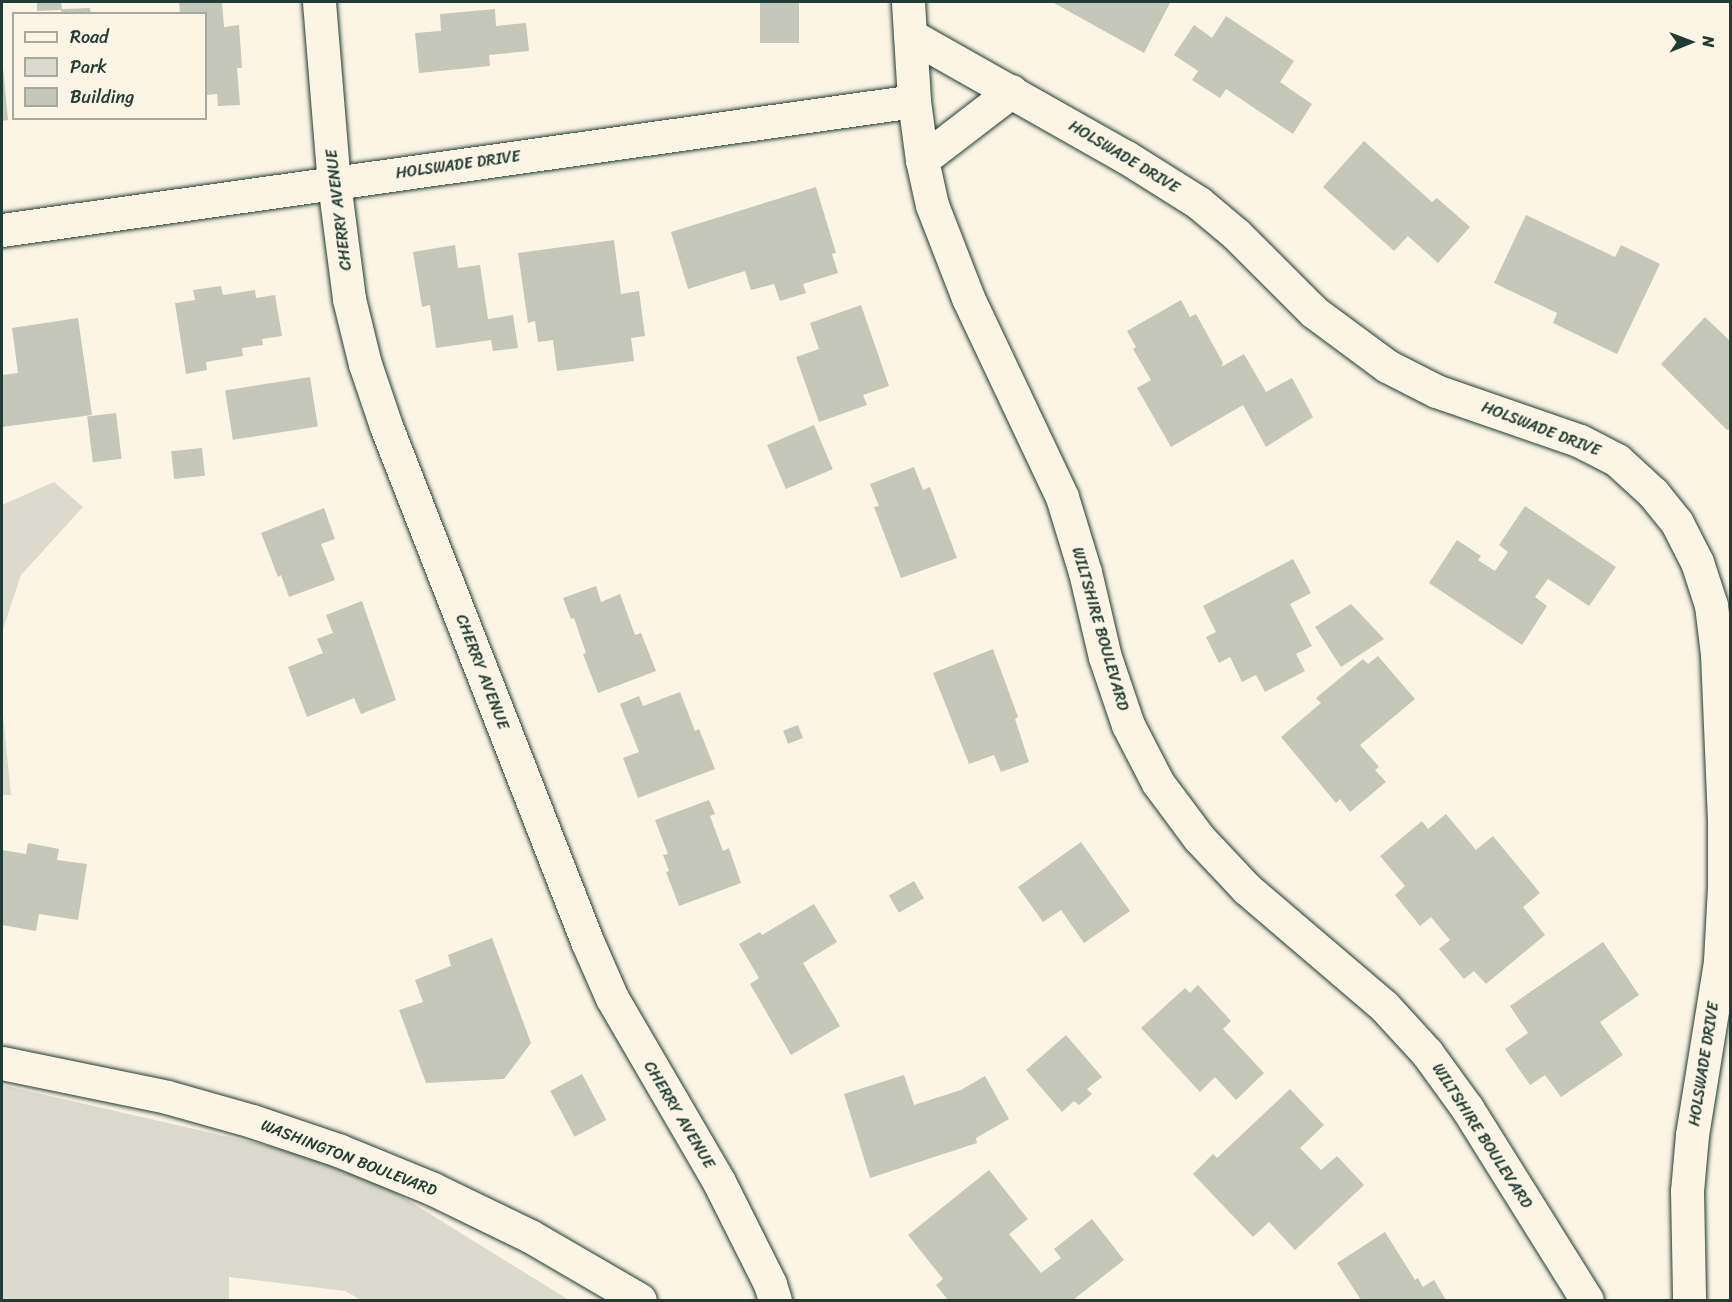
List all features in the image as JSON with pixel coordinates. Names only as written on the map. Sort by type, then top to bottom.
[{"type":"street","name":"CHERRY AVENUE","points":[[319,2],[334,183],[350,298],[369,374],[386,426],[587,941],[612,998],[719,1182],[770,1284],[775,1300]]},
{"type":"street","name":"WILTSHIRE BOULEVARD","points":[[908,2],[914,101],[922,160],[932,205],[959,278],[1062,497],[1120,702],[1128,725],[1158,783],[1199,838],[1247,889],[1384,1006],[1427,1053],[1467,1108],[1587,1300]]},
{"type":"street","name":"HOLSWADE DRIVE","points":[[910,34],[1126,157],[1199,203],[1236,234],[1314,312],[1387,366],[1436,391],[1570,437],[1617,460],[1653,492],[1677,523],[1697,562],[1711,605],[1717,654],[1724,823],[1724,887],[1720,962],[1692,1135],[1687,1191],[1689,1300]]},
{"type":"street","points":[[922,160],[1012,91]]},
{"type":"street","name":"HOLSWADE DRIVE","points":[[2,230],[914,101]]},
{"type":"street","name":"WASHINGTON BOULEVARD","points":[[2,1063],[167,1097],[252,1121],[338,1150],[433,1189],[530,1236],[640,1300]]},
{"type":"green space","points":[[54,482],[83,507],[21,575],[2,632],[2,505]]},
{"type":"green space","points":[[2,705],[11,795],[2,795]]},
{"type":"green space","points":[[2,1085],[351,1165],[569,1300],[361,1300],[345,1291],[229,1277],[229,1300],[2,1300]]},
{"type":"building","points":[[37,2],[61,2],[62,9],[90,8],[91,12],[61,12],[61,10],[37,11]]},
{"type":"building","points":[[179,2],[222,2],[224,27],[239,25],[242,68],[237,68],[240,105],[218,106],[217,94],[207,95],[207,12],[180,12]]},
{"type":"building","points":[[760,2],[799,2],[799,43],[760,43]]},
{"type":"building","points":[[1052,2],[1166,2],[1170,3],[1144,53]]},
{"type":"building","points":[[495,9],[496,26],[526,23],[529,51],[489,55],[490,66],[419,73],[415,33],[441,31],[440,14]]},
{"type":"building","points":[[1226,16],[1294,61],[1280,82],[1312,104],[1293,134],[1226,89],[1220,98],[1192,80],[1198,71],[1174,55],[1194,25],[1212,38]]},
{"type":"building","points":[[2,57],[8,120],[2,121]]},
{"type":"building","points":[[1364,141],[1432,202],[1437,198],[1470,227],[1438,263],[1408,236],[1394,251],[1323,187]]},
{"type":"building","points":[[816,187],[836,253],[832,254],[838,273],[803,284],[806,293],[780,301],[774,284],[751,290],[745,271],[688,289],[671,232]]},
{"type":"building","points":[[1526,215],[1615,257],[1621,245],[1660,264],[1617,354],[1553,323],[1557,313],[1494,283]]},
{"type":"building","points":[[614,240],[621,294],[639,291],[645,336],[631,338],[634,361],[557,371],[553,340],[538,342],[535,321],[528,323],[518,253]]},
{"type":"building","points":[[455,245],[458,268],[480,265],[488,319],[513,315],[518,348],[493,351],[491,340],[436,348],[430,305],[422,307],[413,252]]},
{"type":"building","points":[[221,286],[223,295],[255,290],[256,298],[275,295],[282,336],[262,339],[263,345],[242,348],[243,356],[206,362],[207,370],[186,374],[175,303],[195,300],[193,290]]},
{"type":"building","points":[[1181,300],[1190,317],[1196,314],[1223,363],[1221,367],[1244,354],[1266,392],[1292,378],[1313,417],[1266,447],[1243,405],[1171,447],[1137,388],[1151,380],[1133,349],[1136,347],[1127,331]]},
{"type":"building","points":[[861,305],[889,386],[863,395],[867,405],[819,422],[796,357],[819,349],[810,323]]},
{"type":"building","points":[[1705,317],[1730,341],[1730,429],[1727,430],[1661,364]]},
{"type":"building","points":[[78,318],[92,415],[2,427],[2,375],[18,373],[12,328]]},
{"type":"building","points":[[310,377],[318,426],[233,440],[225,390]]},
{"type":"building","points":[[116,413],[122,459],[93,462],[87,417]]},
{"type":"building","points":[[814,425],[833,469],[786,489],[767,445]]},
{"type":"building","points":[[202,448],[205,476],[174,479],[171,451]]},
{"type":"building","points":[[914,467],[923,490],[930,487],[957,558],[901,578],[874,507],[879,506],[870,484]]},
{"type":"building","points":[[1525,506],[1616,567],[1589,606],[1548,579],[1535,597],[1547,606],[1522,645],[1429,583],[1457,540],[1481,556],[1478,560],[1495,571],[1508,552],[1499,545]]},
{"type":"building","points":[[324,508],[335,539],[321,544],[335,580],[289,597],[281,575],[278,577],[261,533]]},
{"type":"building","points":[[1293,559],[1311,593],[1290,604],[1312,646],[1296,654],[1305,671],[1265,692],[1256,675],[1242,682],[1230,657],[1219,663],[1206,637],[1216,632],[1203,606]]},
{"type":"building","points":[[596,586],[601,602],[620,594],[635,635],[641,633],[656,671],[598,693],[583,654],[586,653],[574,618],[571,619],[563,598]]},
{"type":"building","points":[[362,601],[396,700],[361,714],[354,698],[307,717],[288,667],[323,653],[317,639],[333,633],[326,615]]},
{"type":"building","points":[[1351,604],[1384,639],[1341,667],[1315,627]]},
{"type":"building","points":[[993,649],[1018,717],[1015,719],[1029,762],[1001,772],[994,755],[969,764],[933,673]]},
{"type":"building","points":[[1378,656],[1415,699],[1360,745],[1379,767],[1375,770],[1386,782],[1350,812],[1340,799],[1336,803],[1281,737],[1321,703],[1316,698],[1363,659],[1368,664]]},
{"type":"building","points":[[680,692],[695,731],[699,729],[715,769],[638,798],[623,758],[639,752],[620,704],[639,696],[643,706]]},
{"type":"building","points":[[798,725],[803,738],[788,744],[783,731]]},
{"type":"building","points":[[709,800],[715,814],[710,816],[723,851],[729,848],[741,883],[679,906],[666,872],[669,871],[663,855],[668,854],[655,820]]},
{"type":"building","points":[[1446,814],[1476,850],[1493,836],[1540,893],[1523,907],[1545,935],[1486,984],[1474,971],[1464,979],[1439,949],[1450,940],[1431,917],[1420,926],[1395,895],[1405,886],[1380,856],[1422,821],[1428,829]]},
{"type":"building","points":[[1081,842],[1130,911],[1084,943],[1061,910],[1043,922],[1018,887]]},
{"type":"building","points":[[28,843],[59,849],[57,860],[87,864],[78,920],[39,914],[36,931],[2,925],[2,850],[26,854]]},
{"type":"building","points":[[914,881],[924,898],[899,913],[889,896]]},
{"type":"building","points":[[814,904],[837,942],[803,963],[840,1026],[791,1055],[750,984],[759,978],[739,944],[760,932],[762,935]]},
{"type":"building","points":[[492,938],[531,1043],[504,1079],[426,1083],[399,1010],[423,1002],[415,980],[451,966],[448,955]]},
{"type":"building","points":[[1603,942],[1639,995],[1600,1022],[1623,1055],[1561,1097],[1545,1075],[1530,1085],[1505,1049],[1528,1033],[1510,1006]]},
{"type":"building","points":[[1198,985],[1231,1021],[1223,1029],[1264,1073],[1236,1100],[1215,1077],[1200,1092],[1141,1028],[1185,988],[1190,993]]},
{"type":"building","points":[[1066,1035],[1102,1077],[1087,1089],[1092,1094],[1079,1105],[1074,1101],[1062,1112],[1026,1070]]},
{"type":"building","points":[[582,1074],[606,1120],[575,1137],[550,1091]]},
{"type":"building","points":[[904,1075],[914,1105],[961,1090],[985,1076],[1009,1119],[976,1138],[977,1143],[870,1178],[844,1094]]},
{"type":"building","points":[[1290,1089],[1324,1125],[1300,1148],[1321,1170],[1337,1156],[1364,1185],[1295,1250],[1269,1222],[1253,1237],[1193,1174],[1213,1154],[1217,1158]]},
{"type":"building","points":[[989,1170],[1028,1219],[1009,1234],[1041,1273],[1061,1258],[1054,1249],[1092,1219],[1124,1260],[1073,1300],[948,1300],[936,1285],[943,1279],[908,1235]]},
{"type":"building","points":[[1385,1232],[1415,1280],[1418,1278],[1423,1287],[1434,1280],[1446,1300],[1361,1300],[1337,1263]]}]
